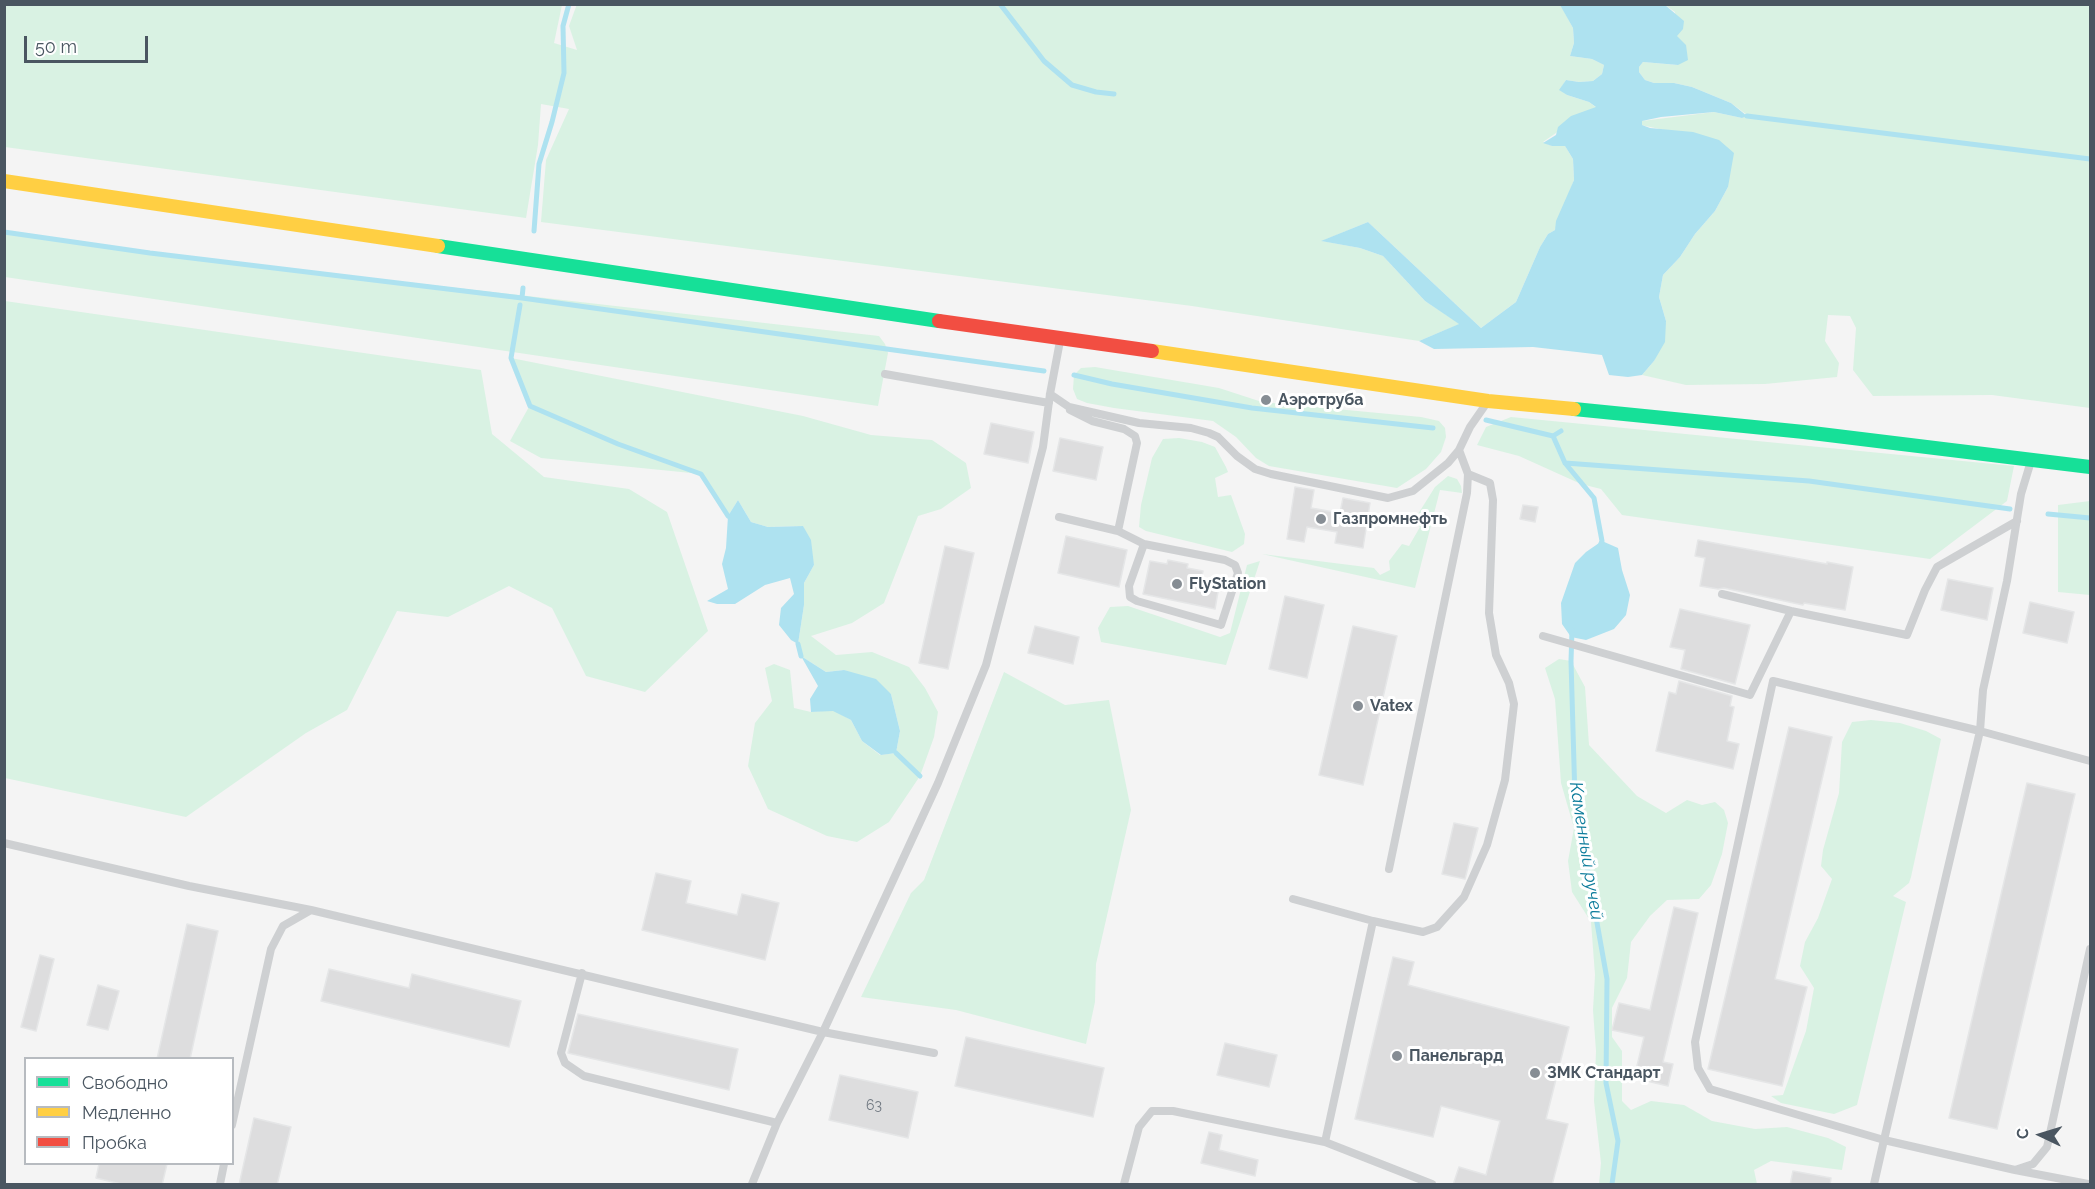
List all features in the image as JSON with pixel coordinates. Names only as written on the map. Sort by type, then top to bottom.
[{"type":"main road","points":[[4,181],[1488,401],[1804,432],[2091,466]]},
{"type":"lane","points":[[752,1185],[777,1123],[823,1032],[938,783],[986,665],[1043,447],[1060,339]]},
{"type":"lane","points":[[885,374],[1049,398],[1069,406],[1139,423],[1202,430],[1218,438],[1237,456],[1256,469],[1388,498],[1413,491],[1448,464],[1488,401]]},
{"type":"lane","points":[[1069,406],[1070,411],[1092,421],[1130,432],[1135,436],[1137,443]]},
{"type":"lane","points":[[1118,531],[1137,443],[1139,423]]},
{"type":"lane","points":[[1389,869],[1467,494],[1468,474],[1459,450]]},
{"type":"lane","points":[[1874,1185],[1980,731],[1983,690],[2007,581],[2021,494],[2031,460]]},
{"type":"lane","points":[[1293,899],[1424,932],[1437,927],[1464,897],[1487,845],[1505,780],[1514,704],[1509,683],[1496,655],[1489,613],[1493,500],[1490,483],[1468,474]]},
{"type":"lane","points":[[1059,517],[1118,531],[1144,544],[1225,560],[1235,565],[1238,573],[1221,625],[1130,597],[1129,586],[1144,544]]},
{"type":"lane","points":[[1722,594],[1907,635],[1937,567],[2017,522]]},
{"type":"lane","points":[[1543,636],[1750,695],[1791,611]]},
{"type":"lane","points":[[2088,1185],[1884,1140],[1710,1089],[1698,1068],[1695,1042],[1773,681],[1980,731],[2091,761]]},
{"type":"lane","points":[[4,843],[189,886],[311,910],[823,1032],[934,1053]]},
{"type":"lane","points":[[234,1116],[271,949],[283,926],[311,910]]},
{"type":"lane","points":[[1325,1142],[1373,921]]},
{"type":"lane","points":[[2014,1170],[2033,1164],[2047,1147],[2091,949]]},
{"type":"lane","points":[[582,973],[561,1053],[565,1063],[584,1076],[777,1123]]},
{"type":"lane","points":[[1124,1185],[1139,1127],[1152,1111],[1173,1111],[1325,1142],[1432,1185]]},
{"type":"lane","points":[[220,1185],[224,1165]]},
{"type":"green space","points":[[577,4],[1560,4],[1573,28],[1574,43],[1570,56],[1592,59],[1604,65],[1602,74],[1593,81],[1566,80],[1560,90],[1567,95],[1589,102],[1597,108],[1589,110],[1543,142],[1552,146],[1565,146],[1573,159],[1574,180],[1555,230],[1548,234],[1540,247],[1516,302],[1481,328],[1368,222],[1322,241],[1360,248],[1383,256],[1425,301],[1460,324],[1419,341],[1192,306],[541,222],[546,160],[569,109],[541,104],[538,145],[526,218],[5,147],[5,5],[562,5],[554,43],[577,50],[569,26]]},
{"type":"green space","points":[[1665,5],[2090,5],[2090,408],[1992,395],[1873,396],[1853,370],[1856,328],[1850,316],[1828,315],[1825,341],[1839,363],[1837,377],[1765,384],[1686,385],[1642,375],[1654,361],[1666,321],[1659,297],[1663,275],[1680,257],[1695,234],[1715,211],[1728,187],[1669,131],[1641,125],[1642,121],[1714,112],[1742,118],[1747,115],[1731,103],[1692,87],[1674,83],[1654,83],[1645,80],[1639,72],[1639,67],[1643,62],[1677,65],[1675,12]]},
{"type":"green space","points":[[5,231],[150,253],[879,336],[888,353],[878,406],[5,277]]},
{"type":"green space","points":[[5,301],[481,370],[492,434],[544,477],[629,489],[667,512],[708,631],[645,692],[586,676],[552,608],[509,586],[448,617],[397,611],[347,710],[306,733],[186,817],[5,778]]},
{"type":"green space","points":[[511,358],[803,416],[871,435],[932,440],[966,463],[971,488],[941,509],[918,516],[884,603],[852,623],[811,636],[836,655],[872,652],[909,667],[925,688],[938,712],[934,737],[920,776],[889,822],[857,842],[827,836],[768,809],[748,766],[755,723],[772,701],[765,668],[774,664],[790,670],[794,708],[811,712],[833,710],[851,720],[862,741],[880,755],[896,753],[900,731],[891,694],[844,670],[826,672],[801,656],[798,644],[804,605],[804,583],[814,565],[803,526],[768,527],[751,522],[738,500],[728,516],[701,474],[541,458],[510,441],[530,405]]},
{"type":"green space","points":[[1095,367],[1219,388],[1262,402],[1421,417],[1439,421],[1445,428],[1446,437],[1441,452],[1426,469],[1397,488],[1269,466],[1256,458],[1236,437],[1213,421],[1114,408],[1077,399],[1073,389],[1074,375],[1081,368]]},
{"type":"green space","points":[[1511,417],[2014,466],[2007,501],[1930,559],[1622,515],[1601,489],[1581,484],[1519,456],[1477,445],[1486,427]]},
{"type":"green space","points":[[1179,438],[1215,447],[1226,467],[1228,472],[1215,478],[1218,497],[1231,495],[1245,534],[1244,544],[1232,552],[1146,531],[1139,527],[1141,505],[1152,458],[1163,439]]},
{"type":"green space","points":[[1448,476],[1457,479],[1462,493],[1440,490],[1415,588],[1262,554],[1374,568],[1380,575],[1390,570],[1389,561],[1402,544],[1409,546],[1420,527],[1413,522],[1435,487]]},
{"type":"green space","points":[[2090,501],[2090,595],[2058,592],[2058,505]]},
{"type":"green space","points":[[1260,561],[1226,665],[1101,642],[1098,628],[1110,607],[1128,606],[1220,637],[1230,633],[1247,565]]},
{"type":"green space","points":[[1559,659],[1571,661],[1585,687],[1589,745],[1637,796],[1666,813],[1687,800],[1702,805],[1715,802],[1724,810],[1728,823],[1722,854],[1711,885],[1699,899],[1667,900],[1650,916],[1631,942],[1627,978],[1612,1008],[1612,1037],[1622,1051],[1622,1101],[1631,1110],[1651,1101],[1684,1105],[1712,1121],[1755,1129],[1787,1127],[1828,1138],[1846,1147],[1842,1170],[1771,1161],[1754,1170],[1757,1184],[1599,1184],[1601,1163],[1594,1101],[1595,975],[1591,922],[1572,892],[1568,861],[1574,828],[1561,783],[1555,699],[1545,668]]},
{"type":"green space","points":[[1004,672],[1065,705],[1109,700],[1131,810],[1096,964],[1095,1002],[1086,1044],[956,1010],[861,997],[911,893],[924,880]]},
{"type":"green space","points":[[1871,720],[1900,723],[1926,731],[1941,739],[1911,877],[1909,883],[1893,896],[1906,902],[1857,1105],[1834,1114],[1781,1103],[1771,1096],[1783,1095],[1806,1031],[1814,988],[1800,966],[1805,942],[1818,918],[1832,879],[1821,866],[1823,850],[1839,793],[1842,742],[1852,722]]},
{"type":"water","points":[[1560,5],[1665,5],[1684,21],[1683,29],[1677,36],[1686,45],[1688,60],[1678,65],[1643,62],[1639,67],[1639,72],[1645,80],[1654,83],[1674,83],[1692,87],[1731,103],[1747,116],[1742,118],[1714,112],[1642,121],[1642,125],[1650,128],[1693,132],[1719,140],[1734,153],[1728,187],[1715,211],[1695,234],[1680,257],[1663,275],[1659,297],[1666,321],[1665,342],[1654,361],[1642,375],[1628,377],[1609,375],[1602,355],[1533,347],[1434,349],[1419,341],[1459,324],[1425,301],[1383,256],[1360,248],[1321,241],[1368,222],[1481,328],[1516,302],[1540,247],[1548,234],[1555,230],[1556,221],[1574,180],[1573,159],[1565,146],[1543,143],[1556,135],[1558,127],[1571,116],[1596,107],[1559,90],[1566,80],[1593,81],[1602,74],[1604,65],[1592,59],[1570,56],[1574,43],[1573,28]]},
{"type":"water","points":[[738,500],[751,522],[768,527],[803,526],[811,540],[814,565],[804,583],[804,605],[798,644],[791,640],[779,625],[781,608],[794,594],[790,578],[765,585],[735,604],[717,604],[707,601],[728,589],[722,564],[726,548],[728,516]]},
{"type":"water","points":[[1602,541],[1618,548],[1630,595],[1626,615],[1614,629],[1586,640],[1571,637],[1562,624],[1561,603],[1575,563]]},
{"type":"water","points":[[801,656],[826,672],[844,670],[876,679],[891,694],[900,731],[896,753],[881,755],[862,741],[851,720],[833,711],[811,712],[810,699],[818,686]]},
{"type":"building","points":[[991,423],[1034,432],[1028,463],[984,454]]},
{"type":"building","points":[[1060,438],[1103,447],[1096,480],[1053,471]]},
{"type":"building","points":[[1295,487],[1314,490],[1311,508],[1340,513],[1343,498],[1370,503],[1363,548],[1335,543],[1337,532],[1307,527],[1304,542],[1287,539]]},
{"type":"building","points":[[1523,505],[1538,507],[1535,522],[1520,519]]},
{"type":"building","points":[[1066,536],[1127,550],[1119,587],[1058,573]]},
{"type":"building","points":[[1698,540],[1853,567],[1845,610],[1804,603],[1803,605],[1724,588],[1700,586],[1705,558],[1695,556]]},
{"type":"building","points":[[945,546],[974,553],[948,669],[919,663]]},
{"type":"building","name":"FlyStation","points":[[1168,560],[1188,564],[1187,568],[1203,571],[1200,583],[1219,586],[1215,609],[1143,594],[1150,561],[1167,564]]},
{"type":"building","points":[[1948,579],[1993,588],[1987,620],[1941,610]]},
{"type":"building","points":[[1285,596],[1324,605],[1307,678],[1269,669]]},
{"type":"building","points":[[2030,602],[2074,612],[2067,643],[2023,633]]},
{"type":"building","points":[[1680,609],[1750,625],[1735,684],[1681,669],[1685,650],[1670,647]]},
{"type":"building","points":[[1035,626],[1079,637],[1073,664],[1028,653]]},
{"type":"building","name":"Vatex","points":[[1353,626],[1397,636],[1363,785],[1319,775]]},
{"type":"building","points":[[1679,681],[1732,696],[1730,706],[1734,707],[1727,741],[1739,744],[1733,769],[1656,751],[1669,692],[1676,694]]},
{"type":"building","points":[[1789,727],[1832,737],[1775,979],[1807,987],[1782,1086],[1708,1069]]},
{"type":"building","points":[[2027,783],[2075,794],[1997,1129],[1949,1118]]},
{"type":"building","points":[[1454,823],[1478,828],[1465,879],[1442,874]]},
{"type":"building","points":[[656,873],[691,881],[686,903],[737,915],[742,894],[779,903],[765,960],[642,930]]},
{"type":"building","points":[[1674,907],[1698,913],[1663,1062],[1673,1064],[1668,1086],[1634,1078],[1644,1037],[1612,1030],[1619,1003],[1650,1010]]},
{"type":"building","points":[[187,924],[218,931],[190,1057],[157,1057]]},
{"type":"building","points":[[40,955],[54,959],[36,1031],[21,1027]]},
{"type":"building","points":[[1393,957],[1414,962],[1408,985],[1569,1027],[1546,1119],[1568,1124],[1552,1185],[1453,1185],[1459,1167],[1486,1175],[1500,1121],[1441,1106],[1433,1137],[1355,1119]]},
{"type":"building","points":[[329,969],[409,988],[412,974],[521,1001],[509,1047],[321,1001]]},
{"type":"building","points":[[98,985],[119,991],[108,1030],[87,1025]]},
{"type":"building","points":[[578,1014],[738,1049],[729,1090],[568,1053]]},
{"type":"building","points":[[966,1037],[1104,1068],[1093,1117],[955,1086]]},
{"type":"building","points":[[1225,1043],[1277,1055],[1269,1087],[1217,1075]]},
{"type":"building","points":[[840,1075],[918,1092],[908,1138],[829,1120]]},
{"type":"building","points":[[254,1118],[291,1127],[277,1185],[239,1185]]},
{"type":"building","points":[[1209,1132],[1222,1135],[1219,1150],[1258,1160],[1255,1176],[1201,1163]]},
{"type":"building","points":[[99,1165],[167,1165],[162,1185],[125,1185],[96,1178]]},
{"type":"building","points":[[1793,1171],[1831,1178],[1830,1185],[1790,1185]]},
{"type":"waterway","points":[[534,231],[539,164],[564,73],[563,26],[569,4]]},
{"type":"waterway","points":[[1000,4],[1044,61],[1072,85],[1096,92],[1114,94]]},
{"type":"waterway","points":[[1747,116],[2090,159]]},
{"type":"waterway","points":[[4,232],[150,253],[522,298],[1044,371]]},
{"type":"waterway","points":[[522,298],[523,288]]},
{"type":"waterway","points":[[520,305],[511,358],[530,406],[618,444],[701,474],[728,516]]},
{"type":"waterway","points":[[1074,375],[1112,384],[1252,408],[1433,428]]},
{"type":"waterway","points":[[1486,420],[1553,436]]},
{"type":"waterway","name":"Каменный ручей","points":[[1561,431],[1553,436],[1565,463],[1594,498],[1602,541],[1600,546]]},
{"type":"waterway","points":[[1565,463],[1809,481],[2010,509]]},
{"type":"waterway","points":[[2048,514],[2090,518]]},
{"type":"waterway","name":"Каменный ручей","points":[[1572,630],[1575,799],[1607,979],[1606,1083],[1618,1141],[1612,1184]]},
{"type":"waterway","points":[[798,644],[801,656]]},
{"type":"waterway","points":[[896,753],[920,776]]},
{"type":"traffic: fast","points":[[438,246],[939,321]]},
{"type":"traffic: fast","points":[[1574,409],[1804,432],[2090,467]]},
{"type":"traffic: slow","points":[[4,181],[438,246]]},
{"type":"traffic: slow","points":[[1152,351],[1488,401],[1574,409]]},
{"type":"traffic: jam","points":[[939,321],[1152,351]]},
{"type":"place","name":"Аэротруба","points":[[1266,400]]},
{"type":"place","name":"Газпромнефть","points":[[1321,519]]},
{"type":"place","name":"FlyStation","points":[[1177,584]]},
{"type":"place","name":"Vatex","points":[[1358,706]]},
{"type":"place","name":"Панельгард","points":[[1397,1056]]},
{"type":"place","name":"ЗМК Стандарт","points":[[1535,1073]]}]
